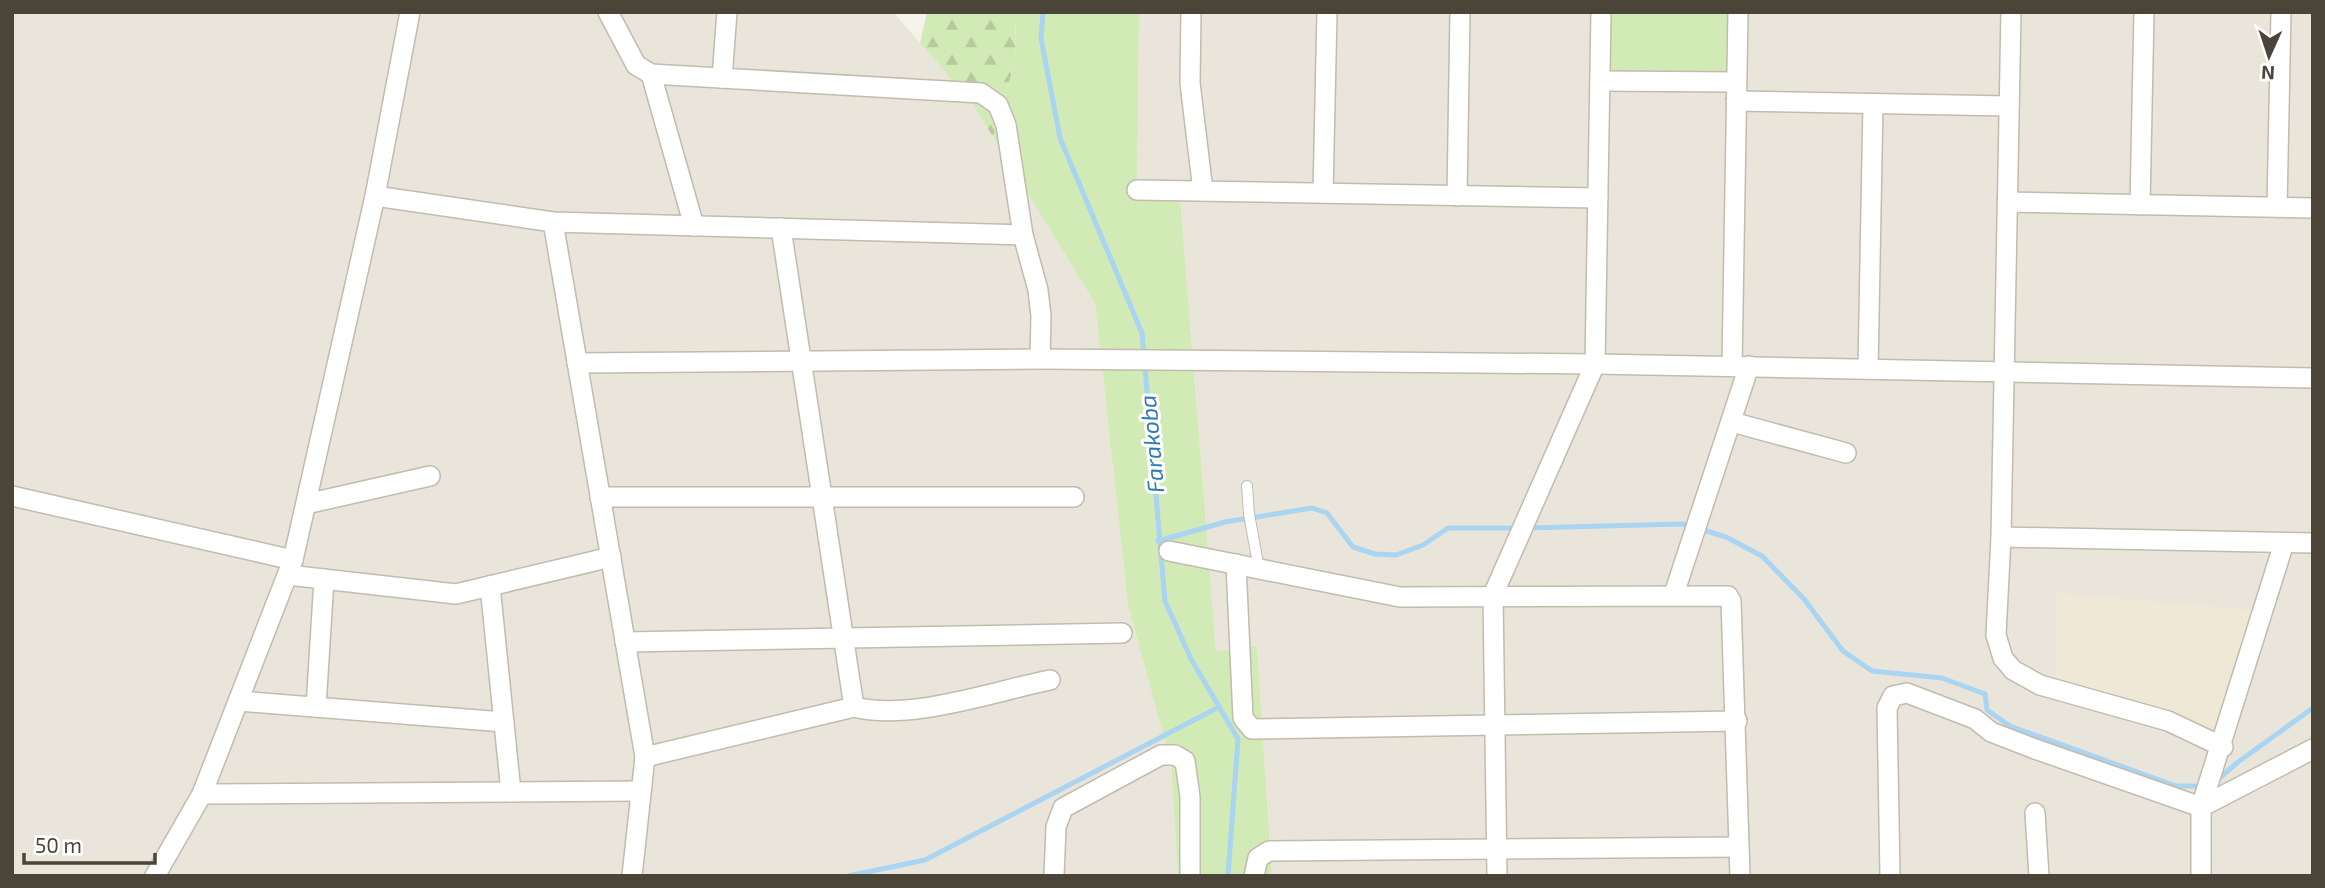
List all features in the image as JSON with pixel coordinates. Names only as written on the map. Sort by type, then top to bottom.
[{"type":"street","points":[[155,876],[202,794],[290,568],[375,196],[410,12]]},
{"type":"street","points":[[608,12],[636,65],[651,75],[981,93],[991,97],[998,105],[1006,125],[1023,235],[1040,303],[1040,359]]},
{"type":"street","points":[[722,78],[727,12]]},
{"type":"street","points":[[1191,12],[1190,83],[1203,191]]},
{"type":"street","points":[[1323,193],[1326,12]]},
{"type":"street","points":[[1457,196],[1460,12]]},
{"type":"street","points":[[1497,876],[1493,595],[1595,364],[1601,12]]},
{"type":"street","points":[[1674,594],[1732,422],[1740,366],[1736,92],[1738,12]]},
{"type":"street","points":[[2011,12],[2001,537],[1996,635],[2004,658],[2013,670],[2040,685],[2168,721],[2222,747]]},
{"type":"street","points":[[2140,205],[2144,12]]},
{"type":"street","points":[[2277,208],[2281,12]]},
{"type":"street","points":[[651,75],[694,226]]},
{"type":"street","points":[[1600,80],[1873,104],[2009,106]]},
{"type":"street","points":[[1868,369],[1873,104]]},
{"type":"street","points":[[1137,190],[1598,198]]},
{"type":"street","points":[[375,196],[553,222],[1023,235]]},
{"type":"street","points":[[2007,202],[2313,208]]},
{"type":"street","points":[[553,222],[645,757],[639,791],[632,876]]},
{"type":"street","points":[[780,228],[854,707]]},
{"type":"street","points":[[577,363],[1162,360],[1740,366],[2313,378]]},
{"type":"street","points":[[1732,422],[1846,453]]},
{"type":"street","points":[[306,504],[430,476]]},
{"type":"street","points":[[12,496],[324,579],[433,594],[456,594],[611,557]]},
{"type":"street","points":[[600,497],[1074,497]]},
{"type":"street","points":[[2001,537],[2313,543]]},
{"type":"street","points":[[2201,876],[2204,798],[2284,542]]},
{"type":"street","points":[[1169,551],[1400,597],[1721,594],[1731,601],[1740,876]]},
{"type":"street","points":[[1236,565],[1243,718],[1252,729],[1737,721]]},
{"type":"street","points":[[316,707],[324,579]]},
{"type":"street","points":[[490,586],[511,792]]},
{"type":"street","points":[[625,642],[1122,633]]},
{"type":"street","points":[[645,757],[854,707],[889,713],[1050,680]]},
{"type":"street","points":[[1890,876],[1886,708],[1893,696],[1907,693],[1975,719],[1990,732],[2035,749],[2204,798],[2313,749]]},
{"type":"street","points":[[239,701],[504,722]]},
{"type":"street","points":[[1054,876],[1056,827],[1063,808],[1161,755],[1175,755],[1185,761],[1190,797],[1190,876]]},
{"type":"street","points":[[202,794],[639,791]]},
{"type":"street","points":[[2035,813],[2039,876]]},
{"type":"street","points":[[1254,876],[1258,858],[1269,850],[1739,847]]},
{"type":"lane","points":[[1247,486],[1259,569]]},
{"type":"shaded area","points":[[12,12],[893,12],[970,100],[1095,303],[1128,605],[1171,764],[1178,876],[12,876]]},
{"type":"shaded area","points":[[1139,12],[2313,12],[2313,876],[1272,876],[1257,646],[1216,651],[1180,196],[1137,191]]},
{"type":"shaded area","points":[[2057,593],[2261,611],[2222,739],[2055,682]]},
{"type":"green space","points":[[927,12],[1016,12],[1015,62],[993,137],[970,100],[920,43]]},
{"type":"green space","points":[[1016,12],[1139,12],[1137,191],[1180,196],[1216,651],[1257,646],[1272,876],[1178,876],[1171,764],[1128,605],[1095,303],[993,137],[1015,62]]},
{"type":"green space","points":[[1610,12],[1729,12],[1728,81],[1609,79]]},
{"type":"waterway","name":"Farakoba","points":[[1043,12],[1041,38],[1060,138],[1142,333],[1165,601],[1191,659],[1238,739],[1228,876]]},
{"type":"waterway","points":[[1158,541],[1225,522],[1312,508],[1327,513],[1353,547],[1375,554],[1396,555],[1423,545],[1448,528],[1516,528]]},
{"type":"waterway","points":[[1526,528],[1682,524],[1691,526]]},
{"type":"waterway","points":[[1700,529],[1726,537],[1762,556],[1804,599],[1843,651],[1872,671],[1942,678],[1985,694],[1987,710],[2010,726],[2176,786],[2203,786]]},
{"type":"waterway","points":[[848,876],[925,860],[1219,707]]},
{"type":"waterway","points":[[2215,782],[2238,762],[2313,708]]}]
